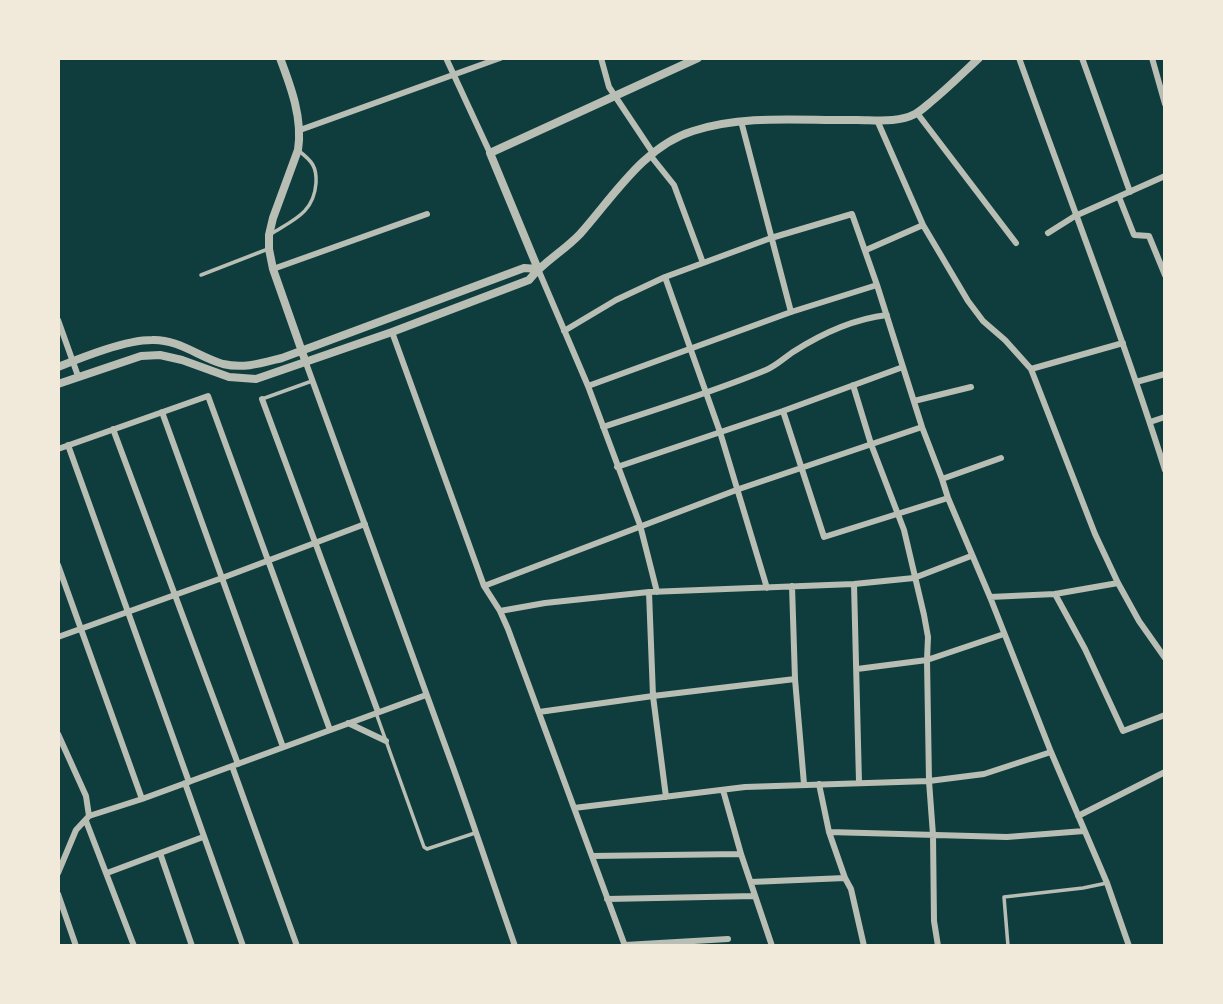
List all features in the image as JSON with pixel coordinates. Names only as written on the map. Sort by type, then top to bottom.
[{"type":"street","points":[[280,58],[300,130],[298,150],[269,235],[273,269],[450,757],[515,946]]},
{"type":"street","points":[[446,58],[490,153],[587,386],[640,525],[657,593]]},
{"type":"street","points":[[300,130],[500,58]]},
{"type":"street","points":[[601,58],[605,78],[614,96],[674,185],[703,263]]},
{"type":"street","points":[[490,153],[698,58]]},
{"type":"street","points":[[58,384],[141,355],[160,355],[183,360],[239,379],[257,379],[306,363],[529,280],[578,235],[652,154],[693,131],[741,121],[897,119],[917,113],[979,58]]},
{"type":"street","points":[[1019,58],[1123,343],[1165,470]]},
{"type":"street","points":[[1082,58],[1130,192]]},
{"type":"street","points":[[1152,58],[1165,104]]},
{"type":"street","points":[[917,113],[1016,243]]},
{"type":"street","points":[[877,120],[923,225],[968,302],[1031,369],[1095,534],[1139,621],[1165,658]]},
{"type":"street","points":[[741,121],[791,312]]},
{"type":"street","points":[[1048,233],[1075,216],[1165,176]]},
{"type":"street","points":[[1119,197],[1135,235],[1149,236],[1165,275]]},
{"type":"street","points":[[273,269],[427,214]]},
{"type":"street","points":[[564,331],[616,300],[665,277],[771,238],[852,214],[948,498],[1107,883],[1129,946]]},
{"type":"street","points":[[866,250],[923,225]]},
{"type":"street","points":[[58,367],[121,345],[152,340],[187,347],[222,363],[250,366],[282,358],[524,268],[538,269]]},
{"type":"street","points":[[665,277],[739,489],[767,588]]},
{"type":"street","points":[[587,386],[791,312],[877,285]]},
{"type":"street","points":[[603,427],[706,393],[769,368],[844,325],[887,315]]},
{"type":"street","points":[[58,320],[78,376]]},
{"type":"street","points":[[392,332],[484,586],[500,611],[517,652],[625,946],[728,939]]},
{"type":"street","points":[[1031,369],[1123,343]]},
{"type":"street","points":[[183,360],[187,347]]},
{"type":"street","points":[[617,467],[904,368]]},
{"type":"street","points":[[1136,383],[1165,374]]},
{"type":"street","points":[[853,385],[871,444],[904,530],[928,637],[929,781],[934,921],[938,946]]},
{"type":"street","points":[[914,401],[971,387]]},
{"type":"street","points":[[58,449],[208,396],[330,730]]},
{"type":"street","points":[[262,399],[377,713]]},
{"type":"street","points":[[783,411],[824,537],[948,498]]},
{"type":"street","points":[[162,412],[283,747]]},
{"type":"street","points":[[1150,422],[1165,417]]},
{"type":"street","points":[[484,586],[739,489],[922,427]]},
{"type":"street","points":[[113,429],[235,765],[297,946]]},
{"type":"street","points":[[68,445],[243,946]]},
{"type":"street","points":[[942,479],[1001,458]]},
{"type":"street","points":[[58,636],[365,524]]},
{"type":"street","points":[[500,611],[649,592],[854,584],[914,578],[971,556]]},
{"type":"street","points":[[58,565],[142,799]]},
{"type":"street","points":[[990,597],[1055,594],[1118,583]]},
{"type":"street","points":[[854,584],[859,782]]},
{"type":"street","points":[[792,586],[795,679],[804,784]]},
{"type":"street","points":[[649,592],[653,696],[666,797]]},
{"type":"street","points":[[1055,594],[1085,649],[1123,731],[1165,715]]},
{"type":"street","points":[[857,669],[927,660],[1003,635]]},
{"type":"street","points":[[539,712],[795,679]]},
{"type":"street","points":[[58,873],[76,830],[87,818],[426,695]]},
{"type":"street","points":[[348,723],[386,741]]},
{"type":"street","points":[[58,734],[86,796],[87,818],[134,946]]},
{"type":"street","points":[[574,807],[772,785],[929,781],[984,774],[1051,752]]},
{"type":"street","points":[[1078,816],[1165,774]]},
{"type":"street","points":[[818,783],[829,832],[851,889],[864,946]]},
{"type":"street","points":[[723,790],[772,946]]},
{"type":"street","points":[[829,832],[1007,837],[1084,831]]},
{"type":"street","points":[[107,873],[203,837]]},
{"type":"street","points":[[160,853],[192,946]]},
{"type":"street","points":[[592,856],[741,854]]},
{"type":"street","points":[[751,882],[845,878]]},
{"type":"street","points":[[58,894],[76,946]]},
{"type":"street","points":[[607,899],[755,896]]},
{"type":"lane","points":[[269,235],[307,210],[315,195],[316,172],[309,160],[298,150]]},
{"type":"lane","points":[[201,275],[269,249]]},
{"type":"lane","points":[[262,399],[312,381]]},
{"type":"lane","points":[[377,713],[424,846],[427,849],[475,833]]},
{"type":"lane","points":[[1008,946],[1004,897],[1107,883]]}]
